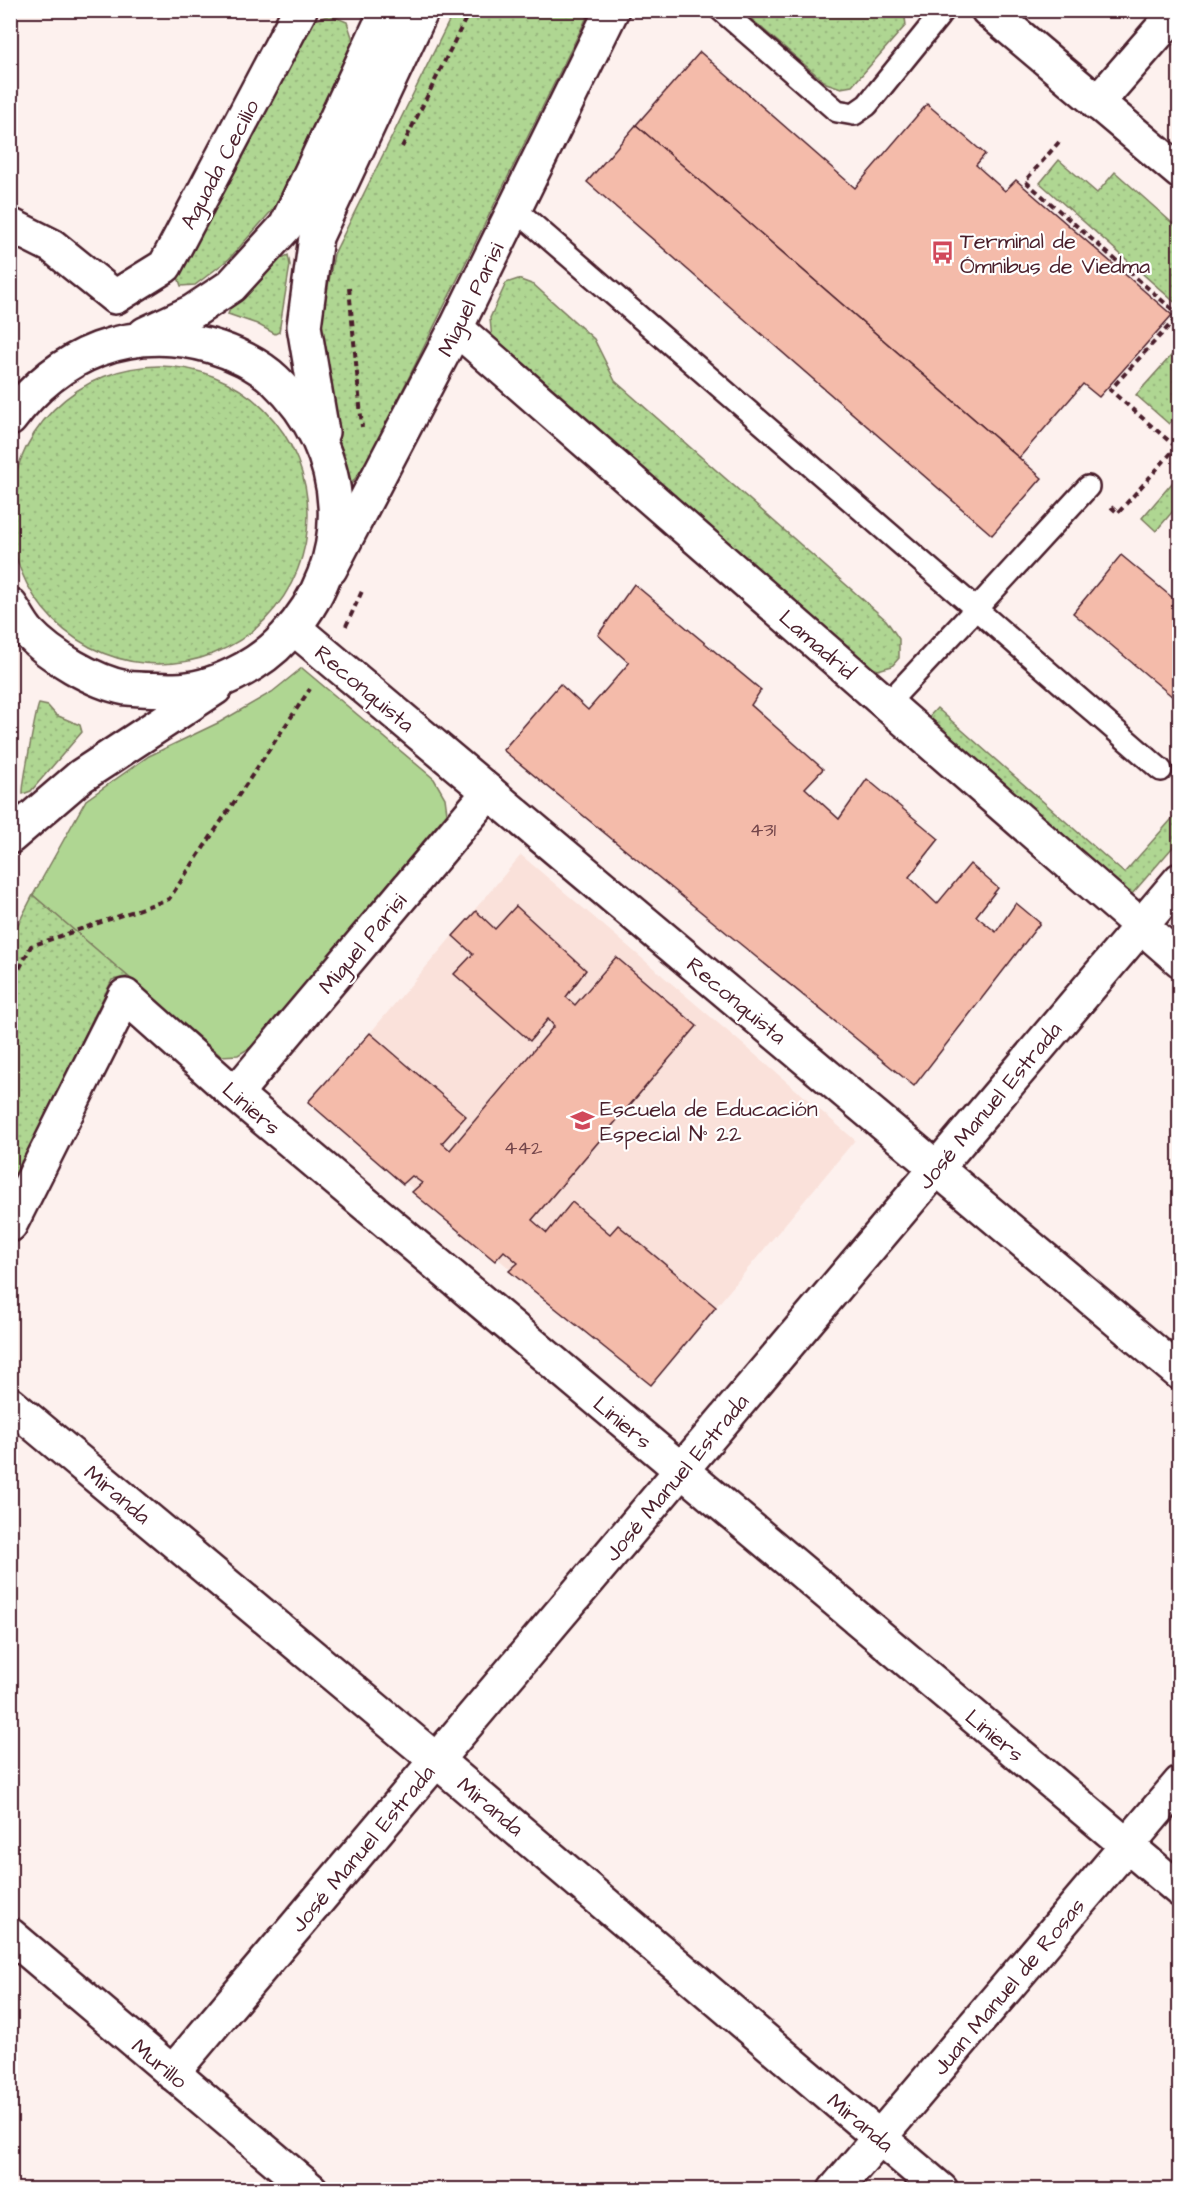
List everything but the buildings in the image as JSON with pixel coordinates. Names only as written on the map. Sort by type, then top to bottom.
[{"type":"street","name":"Aguada Cecilio","points":[[10,225],[52,246],[115,297],[165,266],[300,10]]},
{"type":"street","points":[[10,837],[81,776],[272,651],[294,628],[322,584],[334,544],[336,501],[311,379],[304,326],[316,237],[422,10]]},
{"type":"street","name":"Miguel Parisi","points":[[322,584],[456,328],[612,10]]},
{"type":"street","points":[[988,10],[1179,172]]},
{"type":"street","points":[[1097,103],[1178,10]]},
{"type":"street","points":[[10,419],[50,375],[101,347],[134,338],[192,312],[231,286],[286,226],[381,12]]},
{"type":"street","name":"Lamadrid","points":[[456,328],[1179,960]]},
{"type":"street","points":[[134,338],[184,338],[232,352],[274,378],[306,416],[328,460]]},
{"type":"street","points":[[10,605],[28,632],[73,668],[126,688],[183,690],[237,674]]},
{"type":"street","name":"Reconquista","points":[[294,628],[1179,1373]]},
{"type":"street","name":"Miguel Parisi","points":[[235,1094],[489,792]]},
{"type":"street","name":"José Manuel Estrada","points":[[172,2073],[1179,880]]},
{"type":"street","name":"Liniers","points":[[10,1225],[125,996],[235,1094],[1179,1890]]},
{"type":"street","name":"Miranda","points":[[10,1404],[436,1760],[940,2190]]},
{"type":"street","name":"Juan Manuel de Rosas","points":[[836,2190],[1179,1783]]},
{"type":"street","name":"Murillo","points":[[10,1935],[311,2190]]},
{"type":"lane","points":[[721,10],[837,111],[854,114],[867,105],[944,10]]},
{"type":"lane","points":[[515,209],[1161,770]]},
{"type":"lane","points":[[887,704],[1088,487]]},
{"type":"path","points":[[1059,142],[1025,181],[1179,316],[1110,390],[1178,445],[1118,513],[1088,487]]},
{"type":"shaded area","name":"Escuela de Educación Especial N° 22","points":[[521,855],[855,1140],[651,1385],[308,1102],[370,1033]]},
{"type":"green space","points":[[454,11],[590,11],[368,460],[350,486],[331,407],[320,329],[334,254]]},
{"type":"green space","points":[[742,11],[904,11],[906,25],[852,86],[841,88],[826,83]]},
{"type":"green space","points":[[330,15],[347,22],[353,40],[275,207],[229,259],[195,285],[181,286],[177,274],[315,20]]},
{"type":"green space","points":[[1059,160],[1097,193],[1115,172],[1179,229],[1179,306],[1040,183]]},
{"type":"green space","points":[[288,255],[290,265],[279,332],[275,334],[257,324],[228,314],[233,302],[260,281],[280,259]]},
{"type":"green space","points":[[518,279],[534,285],[594,339],[615,381],[886,620],[899,639],[899,658],[892,666],[878,670],[852,659],[492,340],[490,318],[506,283]]},
{"type":"green space","points":[[1179,347],[1179,412],[1169,424],[1136,395]]},
{"type":"green space","points":[[144,366],[174,366],[202,372],[229,383],[265,409],[283,432],[297,458],[308,500],[308,530],[297,572],[283,598],[265,621],[229,647],[202,658],[174,664],[144,664],[116,658],[89,647],[53,621],[44,610],[27,585],[16,558],[10,530],[10,500],[16,472],[27,445],[53,409],[64,400],[89,383],[116,372]]},
{"type":"green space","points":[[1179,475],[1179,504],[1156,531],[1142,518]]},
{"type":"green space","points":[[302,668],[434,779],[445,798],[447,813],[253,1046],[238,1055],[221,1056],[33,895],[86,800],[149,756],[220,722],[272,692]]},
{"type":"green space","points":[[39,704],[48,706],[56,715],[80,725],[82,732],[31,791],[23,794],[35,719]]},
{"type":"green space","points":[[937,708],[1124,873],[1179,811],[1179,840],[1126,901],[924,722]]},
{"type":"green space","points":[[33,895],[131,976],[112,980],[11,1185],[10,940]]},
{"type":"place","name":"Terminal de Ómnibus de Viedma","points":[[942,253]]},
{"type":"place","name":"Escuela de Educación Especial N° 22","points":[[582,1121]]}]
